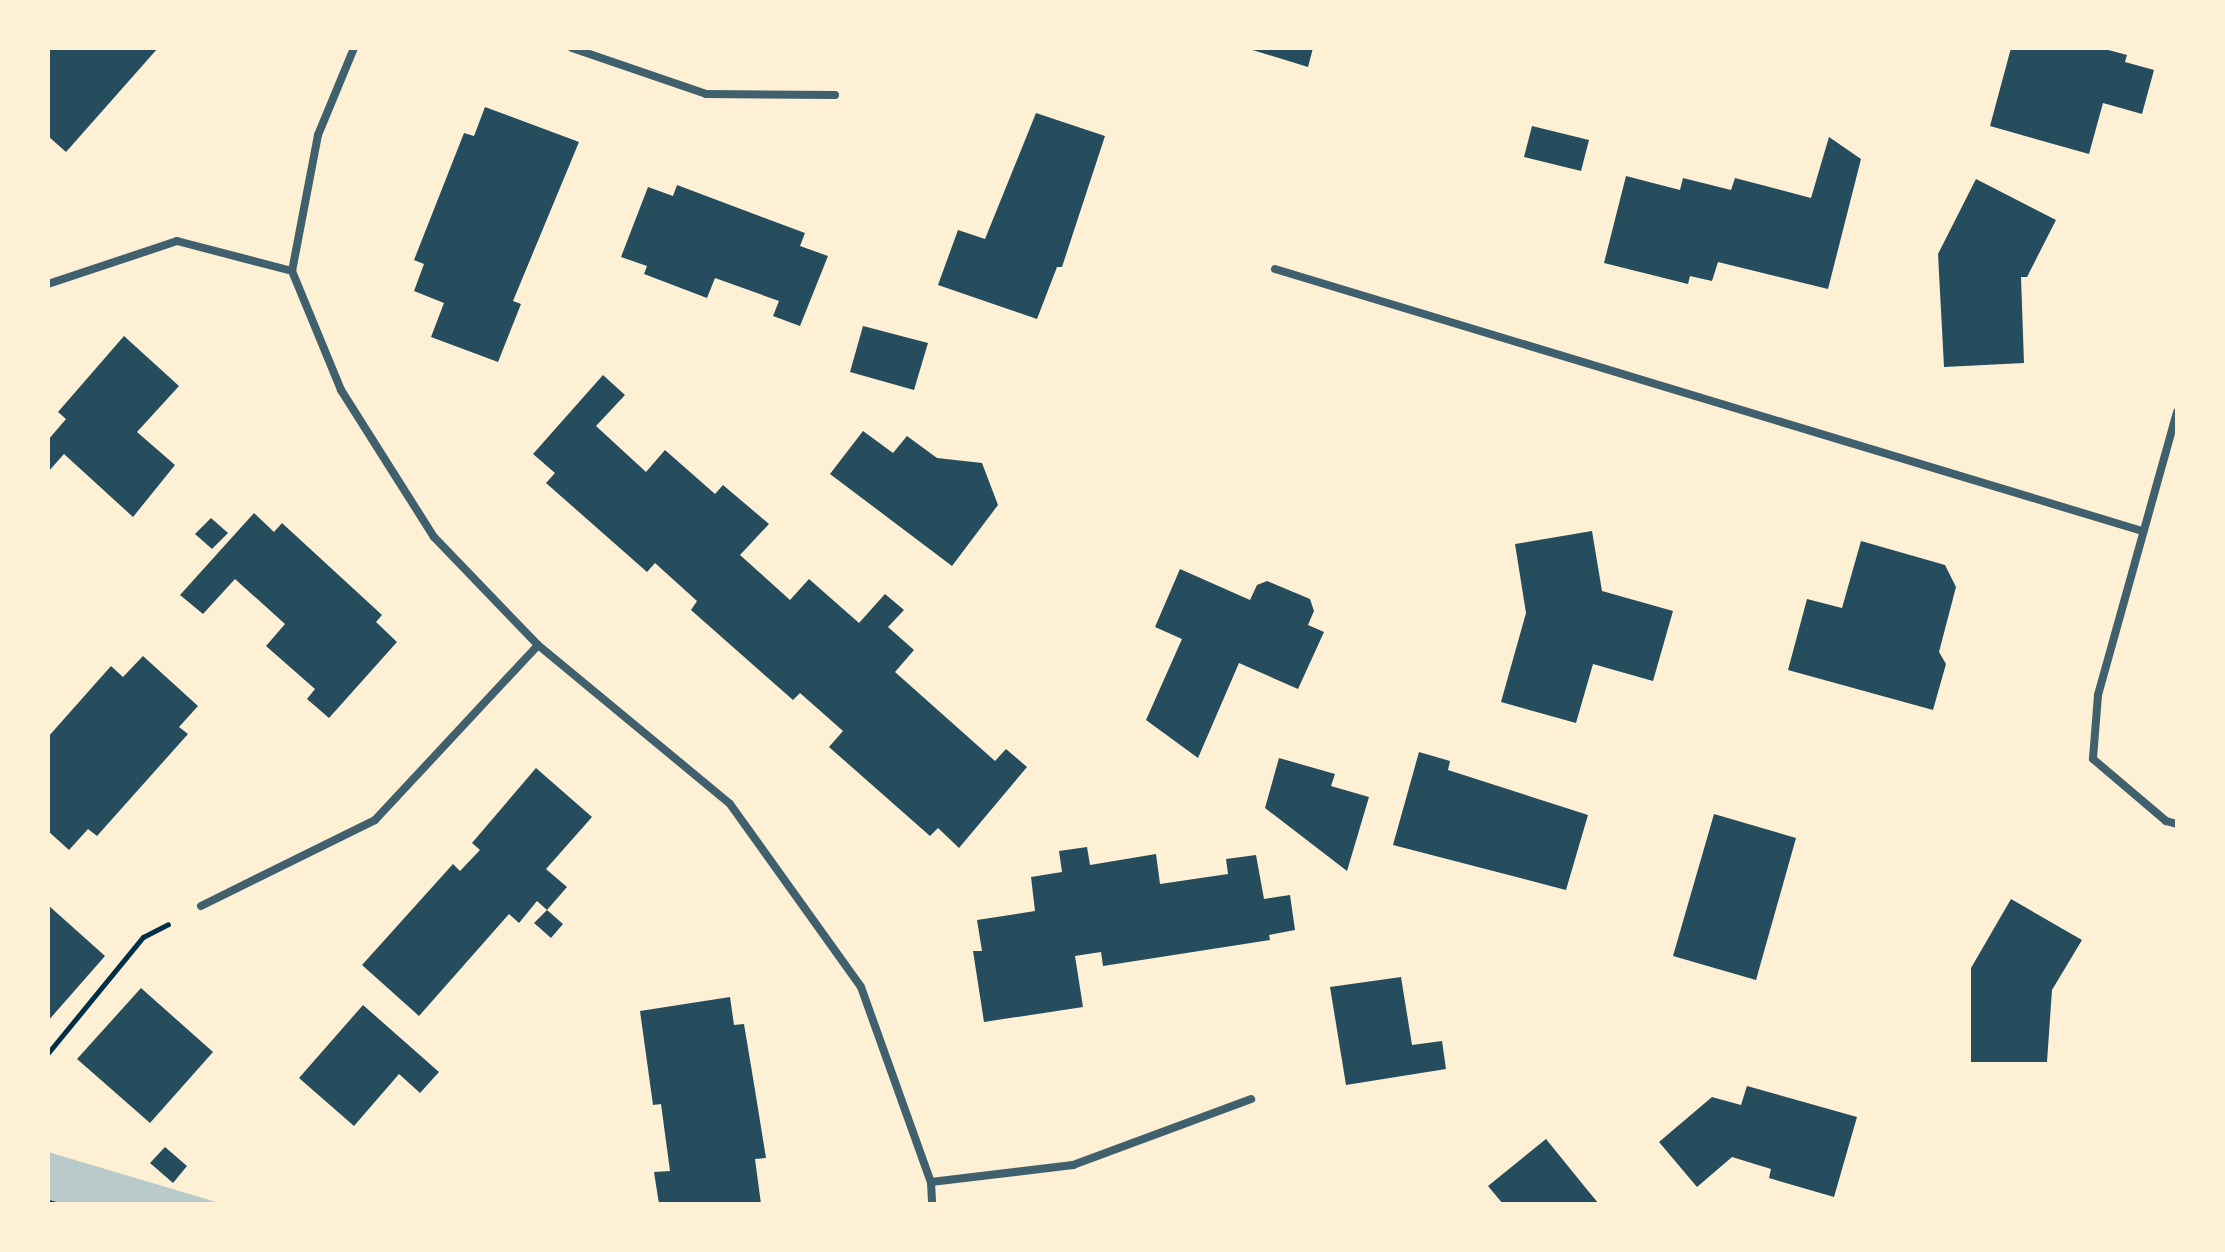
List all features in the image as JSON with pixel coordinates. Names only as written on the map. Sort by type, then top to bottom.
[{"type":"street","points":[[354,48],[318,135],[292,271],[341,390],[434,537],[538,645],[730,804],[861,987],[931,1182],[932,1204]]},
{"type":"street","points":[[572,48],[706,94],[835,95]]},
{"type":"street","points":[[48,284],[177,241],[292,271]]},
{"type":"street","points":[[1275,269],[2142,531]]},
{"type":"street","points":[[2177,412],[2098,695],[2093,759],[2166,821],[2177,824]]},
{"type":"street","points":[[201,906],[375,820],[538,645]]},
{"type":"street","points":[[931,1182],[1073,1165],[1251,1099]]},
{"type":"path","points":[[48,1053],[143,937],[201,906]]},
{"type":"path","points":[[48,1202],[56,1204]]},
{"type":"shaded area","points":[[48,1152],[223,1204],[48,1204]]},
{"type":"building","points":[[48,48],[158,48],[66,152],[48,136]]},
{"type":"building","points":[[1246,48],[1313,48],[1308,67]]},
{"type":"building","points":[[2011,48],[2101,48],[2127,55],[2125,62],[2154,70],[2142,114],[2103,103],[2089,154],[1990,126]]},
{"type":"building","points":[[485,107],[579,142],[513,301],[521,304],[498,362],[431,337],[444,303],[414,291],[424,264],[414,260],[464,133],[474,136]]},
{"type":"building","points":[[1036,113],[1105,136],[1062,267],[1057,267],[1037,319],[938,285],[958,230],[985,239]]},
{"type":"building","points":[[1532,126],[1589,140],[1581,171],[1524,157]]},
{"type":"building","points":[[1829,137],[1861,159],[1828,289],[1718,262],[1712,281],[1690,276],[1688,284],[1604,263],[1626,176],[1680,190],[1683,178],[1731,190],[1735,178],[1811,198]]},
{"type":"building","points":[[1976,179],[2056,220],[2027,277],[2021,277],[2024,363],[1944,367],[1938,254]]},
{"type":"building","points":[[677,185],[805,233],[800,246],[828,256],[800,326],[773,316],[779,301],[715,278],[707,298],[644,274],[647,266],[621,257],[648,187],[673,196]]},
{"type":"building","points":[[863,326],[928,343],[914,390],[850,372]]},
{"type":"building","points":[[124,336],[179,386],[137,432],[175,465],[133,517],[64,454],[48,472],[48,440],[66,419],[58,412]]},
{"type":"building","points":[[603,375],[625,395],[596,426],[646,472],[665,450],[715,494],[723,485],[769,524],[740,555],[790,600],[809,579],[859,623],[885,594],[904,610],[888,627],[914,650],[895,672],[995,761],[1006,749],[1027,767],[959,848],[938,828],[930,836],[829,747],[843,731],[800,693],[793,700],[691,610],[697,601],[655,563],[647,572],[546,483],[555,473],[533,454]]},
{"type":"building","points":[[863,431],[893,453],[907,436],[937,458],[982,463],[998,505],[952,566],[830,474]]},
{"type":"building","points":[[254,513],[274,532],[282,523],[382,615],[376,622],[397,642],[329,718],[307,699],[315,689],[266,646],[285,624],[235,579],[203,614],[180,595]]},
{"type":"building","points":[[211,518],[228,533],[212,549],[195,534]]},
{"type":"building","points":[[1592,531],[1602,591],[1673,611],[1653,681],[1593,664],[1576,723],[1501,702],[1526,613],[1515,544]]},
{"type":"building","points":[[1861,541],[1945,565],[1956,587],[1939,652],[1946,664],[1933,710],[1788,670],[1807,599],[1842,608]]},
{"type":"building","points":[[1180,569],[1250,600],[1257,585],[1267,581],[1310,599],[1314,611],[1308,625],[1324,632],[1298,689],[1239,663],[1198,758],[1146,720],[1182,639],[1155,627]]},
{"type":"building","points":[[143,656],[198,706],[179,727],[188,734],[97,836],[88,829],[69,850],[48,831],[48,737],[111,666],[123,677]]},
{"type":"building","points":[[1419,752],[1450,761],[1448,770],[1588,815],[1566,890],[1393,845]]},
{"type":"building","points":[[1279,758],[1335,774],[1331,786],[1369,797],[1347,871],[1265,808]]},
{"type":"building","points":[[536,768],[592,817],[546,869],[567,887],[547,910],[537,901],[519,923],[509,914],[419,1016],[362,965],[453,864],[460,871],[480,850],[472,843]]},
{"type":"building","points":[[1714,814],[1796,838],[1756,980],[1673,956]]},
{"type":"building","points":[[1087,847],[1090,865],[1156,854],[1160,884],[1228,874],[1226,859],[1256,855],[1264,899],[1290,895],[1295,930],[1269,935],[1270,940],[1103,966],[1101,952],[1075,956],[1083,1007],[984,1022],[973,951],[982,951],[977,920],[1035,911],[1031,877],[1062,872],[1059,851]]},
{"type":"building","points":[[2011,899],[2082,940],[2052,990],[2047,1062],[1971,1062],[1971,968]]},
{"type":"building","points":[[48,905],[105,956],[48,1021]]},
{"type":"building","points":[[547,910],[563,924],[551,938],[534,923]]},
{"type":"building","points":[[1401,977],[1412,1045],[1442,1041],[1446,1069],[1346,1085],[1330,987]]},
{"type":"building","points":[[141,988],[213,1052],[150,1123],[77,1059]]},
{"type":"building","points":[[730,997],[734,1025],[744,1024],[766,1158],[755,1159],[761,1204],[659,1204],[654,1172],[670,1171],[661,1104],[653,1105],[640,1011]]},
{"type":"building","points":[[363,1005],[439,1072],[420,1093],[399,1074],[354,1126],[299,1078]]},
{"type":"building","points":[[1747,1086],[1857,1117],[1834,1197],[1769,1178],[1771,1169],[1732,1157],[1697,1187],[1659,1142],[1712,1097],[1741,1105]]},
{"type":"building","points":[[1546,1139],[1599,1204],[1503,1204],[1488,1186]]},
{"type":"building","points":[[165,1147],[187,1166],[173,1183],[150,1163]]}]
